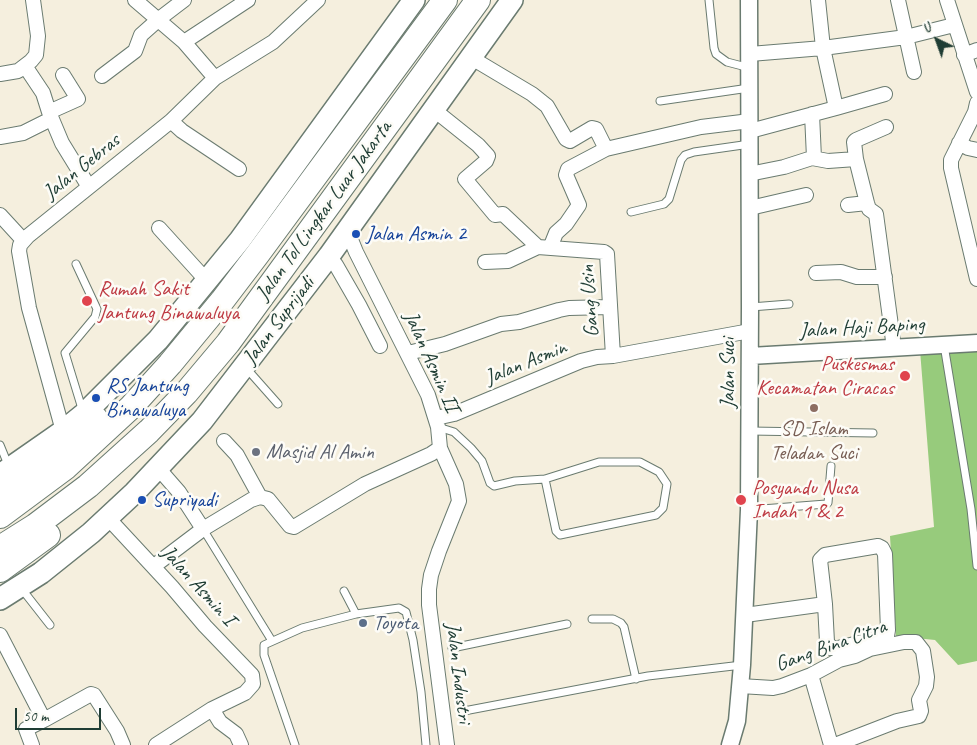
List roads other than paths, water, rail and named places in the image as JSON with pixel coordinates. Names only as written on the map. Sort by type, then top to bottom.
[{"type":"highway","name":"Jalan Tol Lingkar Luar Jakarta","points":[[0,516],[66,467],[131,407],[170,364],[257,255],[445,0]]},
{"type":"highway","name":"Jalan Tol Lingkar Luar Jakarta","points":[[0,548],[35,526],[88,486],[149,431],[186,394],[228,343],[478,0]]},
{"type":"highway","points":[[3,478],[66,444],[112,406],[170,364]]},
{"type":"highway","points":[[0,570],[53,532],[136,459],[161,432],[186,394]]},
{"type":"main road","points":[[3,478],[84,414],[158,340],[240,240],[413,0]]},
{"type":"main road","name":"Jalan Suprijadi","points":[[0,599],[21,587],[72,549],[108,518],[202,421],[329,256],[512,0]]},
{"type":"street","points":[[0,74],[18,71],[36,55],[38,36],[33,0]]},
{"type":"street","points":[[135,0],[184,42],[214,78]]},
{"type":"street","points":[[102,76],[135,50],[141,35],[158,19],[184,0]]},
{"type":"street","points":[[184,42],[232,4],[248,0]]},
{"type":"street","name":"Jalan Gebras","points":[[23,240],[171,121],[214,78],[273,42],[318,0]]},
{"type":"street","name":"Jalan Suci","points":[[730,745],[737,721],[742,665],[749,510],[749,0]]},
{"type":"street","points":[[818,0],[824,48],[836,108]]},
{"type":"street","points":[[898,0],[914,72]]},
{"type":"street","points":[[947,0],[954,25],[971,53],[977,92]]},
{"type":"street","points":[[750,61],[824,48],[906,37],[954,25]]},
{"type":"street","points":[[470,57],[540,100],[547,106],[566,139],[570,141],[592,128],[596,128],[606,149]]},
{"type":"street","points":[[25,66],[43,93],[50,116],[62,143],[89,187]]},
{"type":"street","points":[[0,137],[23,133],[78,99],[63,75]]},
{"type":"street","points":[[485,262],[508,261],[544,248],[566,224],[579,205],[566,172],[606,149],[701,127],[750,132],[885,94]]},
{"type":"street","points":[[977,102],[975,112],[959,142],[951,168],[977,279]]},
{"type":"street","points":[[433,109],[488,156],[486,161],[465,180],[495,215],[503,214],[544,248]]},
{"type":"street","points":[[812,114],[814,158]]},
{"type":"street","points":[[171,121],[239,169]]},
{"type":"street","points":[[886,127],[855,140],[856,159],[867,203],[869,209],[876,214],[894,348]]},
{"type":"street","points":[[959,142],[968,148],[977,150]]},
{"type":"street","points":[[749,174],[778,169],[814,158],[828,161],[856,159]]},
{"type":"street","points":[[750,208],[806,195]]},
{"type":"street","points":[[848,205],[867,203]]},
{"type":"street","points":[[0,215],[23,240],[19,251],[29,308],[64,431]]},
{"type":"street","points":[[159,228],[207,282]]},
{"type":"street","name":"Jalan Asmin II","points":[[260,497],[268,499],[290,526],[294,527],[365,484],[431,454],[440,448],[441,442],[437,422],[428,395],[356,252],[347,230]]},
{"type":"street","name":"Gang Usin","points":[[544,248],[606,253],[613,356]]},
{"type":"street","points":[[329,256],[359,305],[380,346]]},
{"type":"street","points":[[816,273],[840,272],[857,276],[885,276]]},
{"type":"street","points":[[408,353],[445,344],[502,324],[519,322],[559,310],[610,307]]},
{"type":"street","name":"Jalan Asmin","points":[[437,422],[581,361],[750,331]]},
{"type":"street","name":"Jalan Haji Baping","points":[[750,356],[977,343]]},
{"type":"street","points":[[154,566],[203,529],[251,500],[260,497],[237,455],[224,441]]},
{"type":"street","name":"Jalan Industri","points":[[440,448],[456,484],[459,501],[432,575],[429,589],[429,605],[447,745]]},
{"type":"street","points":[[158,468],[179,492],[203,529]]},
{"type":"street","name":"Jalan Asmin I","points":[[108,518],[154,566],[204,626],[252,675],[253,684],[245,693],[212,709]]},
{"type":"street","points":[[878,546],[882,548],[885,554],[888,633],[886,637],[859,648],[831,648],[827,642],[825,604],[820,565],[822,556],[878,546]]},
{"type":"street","points":[[745,615],[825,604]]},
{"type":"street","points":[[0,635],[44,720]]},
{"type":"street","name":"Gang Bina Citra","points":[[740,686],[773,688],[811,675],[859,648],[870,650],[913,641],[919,644],[923,651],[927,678],[926,686],[919,700],[920,715],[917,718],[897,721],[833,745]]},
{"type":"street","points":[[811,675],[833,745]]},
{"type":"street","points":[[32,745],[26,730],[91,694],[94,695],[117,731],[123,745]]},
{"type":"street","points":[[156,745],[212,709],[220,722],[236,734],[241,745]]},
{"type":"lane","points":[[709,0],[716,54],[727,62],[750,61]]},
{"type":"lane","points":[[660,102],[750,87]]},
{"type":"lane","points":[[631,212],[664,204],[669,199],[681,160],[685,155],[750,132]]},
{"type":"lane","points":[[76,264],[98,309],[95,318],[65,353],[84,414]]},
{"type":"lane","points":[[750,307],[789,304]]},
{"type":"lane","points":[[944,345],[971,509],[977,566]]},
{"type":"lane","points":[[245,367],[278,404]]},
{"type":"lane","points":[[437,422],[454,432],[471,448],[482,461],[490,483],[494,486],[515,481],[545,479],[599,462],[640,462],[659,472],[668,484],[663,508],[656,515],[560,535],[556,531],[545,479]]},
{"type":"lane","points":[[749,432],[873,433]]},
{"type":"lane","points":[[0,446],[3,478]]},
{"type":"lane","points":[[749,510],[828,503],[830,466]]},
{"type":"lane","points":[[203,529],[272,641]]},
{"type":"lane","points":[[21,587],[50,625]]},
{"type":"lane","points":[[344,591],[356,614]]},
{"type":"lane","points":[[294,745],[263,647],[302,628],[356,614],[399,608],[406,612],[414,640],[426,745]]},
{"type":"lane","points":[[592,620],[613,619],[624,627],[636,679]]},
{"type":"lane","points":[[452,648],[567,624]]},
{"type":"lane","points":[[464,711],[636,679],[742,665]]},
{"type":"place","name":"Jalan Asmin 2","points":[[356,234]]},
{"type":"place","name":"Rumah Sakit Jantung Binawaluya","points":[[87,301]]},
{"type":"place","name":"Puskesmas Kecamatan Ciracas","points":[[905,376]]},
{"type":"place","name":"RS Jantung Binawaluya","points":[[96,398]]},
{"type":"place","name":"SD Islam Teladan Suci","points":[[814,408]]},
{"type":"place","name":"Masjid Al Amin","points":[[256,452]]},
{"type":"place","name":"Supriyadi","points":[[142,500]]},
{"type":"place","name":"Posyandu Nusa Indah 1 & 2","points":[[741,500]]},
{"type":"place","name":"Toyota","points":[[363,623]]}]
